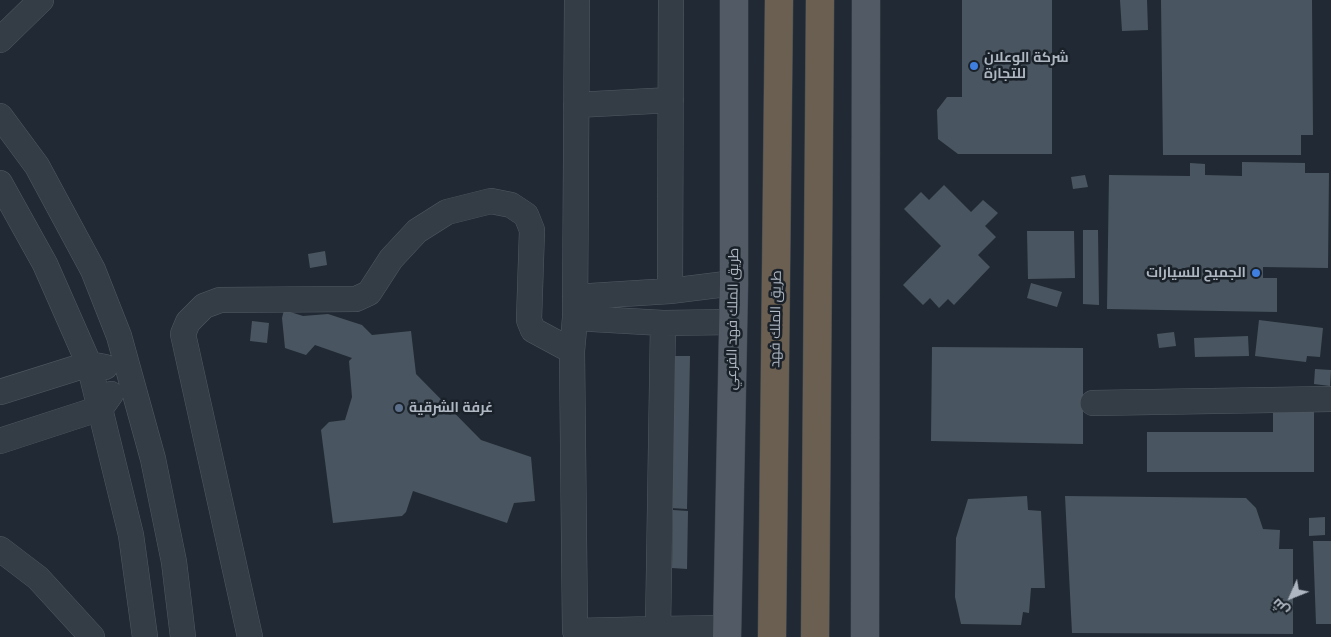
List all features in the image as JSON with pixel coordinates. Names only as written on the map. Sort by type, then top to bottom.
[{"type":"highway","name":"طريق الملك فهد","points":[[772,637],[779,0]]},
{"type":"highway","points":[[815,637],[820,0]]},
{"type":"main road","name":"طريق الملك فهد الفرعي","points":[[727,633],[734,283],[734,0]]},
{"type":"main road","points":[[865,637],[866,0]]},
{"type":"street","points":[[0,40],[41,0]]},
{"type":"street","points":[[577,0],[575,308],[572,351],[575,630],[658,629],[727,633]]},
{"type":"street","points":[[670,291],[671,0]]},
{"type":"street","points":[[576,105],[671,100]]},
{"type":"street","points":[[0,116],[37,166],[93,270],[119,336],[153,459],[174,562],[183,637]]},
{"type":"street","points":[[0,183],[45,264],[89,364],[131,535],[145,637]]},
{"type":"street","points":[[250,637],[182,334],[188,322],[204,306],[220,300],[356,299],[369,293],[391,259],[417,231],[447,212],[491,201],[511,206],[526,215],[532,230],[529,320],[533,330],[572,351]]},
{"type":"street","points":[[575,308],[670,291],[734,283]]},
{"type":"street","points":[[575,308],[663,323],[733,322]]},
{"type":"street","points":[[658,629],[663,323]]},
{"type":"street","points":[[0,392],[89,364],[128,371]]},
{"type":"street","points":[[0,441],[101,408],[128,371]]},
{"type":"street","points":[[1093,403],[1331,399]]},
{"type":"street","points":[[0,549],[38,578],[92,637]]},
{"type":"building","points":[[962,0],[1052,0],[1052,154],[958,154],[938,139],[937,110],[947,97],[962,97]]},
{"type":"building","points":[[1120,0],[1147,0],[1148,30],[1122,31]]},
{"type":"building","points":[[1161,0],[1312,0],[1313,135],[1301,135],[1301,155],[1163,155]]},
{"type":"building","points":[[1242,162],[1305,163],[1305,173],[1329,173],[1328,268],[1263,267],[1263,278],[1277,278],[1277,312],[1107,309],[1109,175],[1190,176],[1190,163],[1205,164],[1205,175],[1242,176]]},
{"type":"building","points":[[1085,175],[1088,187],[1073,189],[1071,177]]},
{"type":"building","points":[[944,185],[971,212],[983,200],[998,213],[985,226],[996,237],[978,255],[990,267],[954,305],[948,299],[939,308],[930,298],[923,305],[903,285],[941,246],[904,209],[921,192],[929,200]]},
{"type":"building","points":[[1083,230],[1098,230],[1099,305],[1083,304]]},
{"type":"building","points":[[1027,231],[1074,231],[1075,278],[1028,279]]},
{"type":"building","points":[[325,251],[327,265],[310,268],[308,254]]},
{"type":"building","points":[[1031,283],[1062,292],[1057,307],[1027,298]]},
{"type":"building","name":"غرفة الشرقية","points":[[284,310],[303,316],[328,314],[362,325],[372,335],[411,331],[416,374],[481,440],[531,457],[535,501],[514,503],[507,523],[413,491],[406,512],[402,516],[333,523],[321,430],[329,422],[345,420],[352,397],[349,361],[352,358],[315,345],[306,355],[285,348],[282,318]]},
{"type":"building","points":[[1259,320],[1323,328],[1320,357],[1307,356],[1306,362],[1255,356]]},
{"type":"building","points":[[252,321],[269,323],[267,343],[250,341]]},
{"type":"building","points":[[1174,332],[1176,346],[1159,348],[1157,334]]},
{"type":"building","points":[[1248,336],[1249,356],[1195,357],[1194,338]]},
{"type":"building","points":[[932,347],[1083,348],[1083,444],[931,441]]},
{"type":"building","points":[[674,356],[690,356],[687,509],[671,508]]},
{"type":"building","points":[[1315,369],[1331,370],[1330,386],[1314,384]]},
{"type":"building","points":[[1314,407],[1314,472],[1147,472],[1147,432],[1273,432],[1273,408]]},
{"type":"building","points":[[1027,496],[1028,510],[1041,511],[1045,588],[1031,588],[1029,613],[1023,612],[1021,625],[961,624],[955,597],[956,538],[968,499]]},
{"type":"building","points":[[1065,496],[1246,498],[1256,508],[1263,529],[1280,530],[1279,549],[1293,549],[1293,634],[1072,633]]},
{"type":"building","points":[[673,510],[688,511],[687,569],[672,568]]},
{"type":"building","points":[[1325,517],[1325,535],[1309,536],[1309,518]]},
{"type":"building","points":[[1313,541],[1331,541],[1331,624],[1316,624]]},
{"type":"place","name":"شركة الوعلان للتجارة","points":[[974,66]]},
{"type":"place","name":"الجميح للسيارات","points":[[1256,273]]},
{"type":"place","name":"غرفة الشرقية","points":[[399,408]]}]
